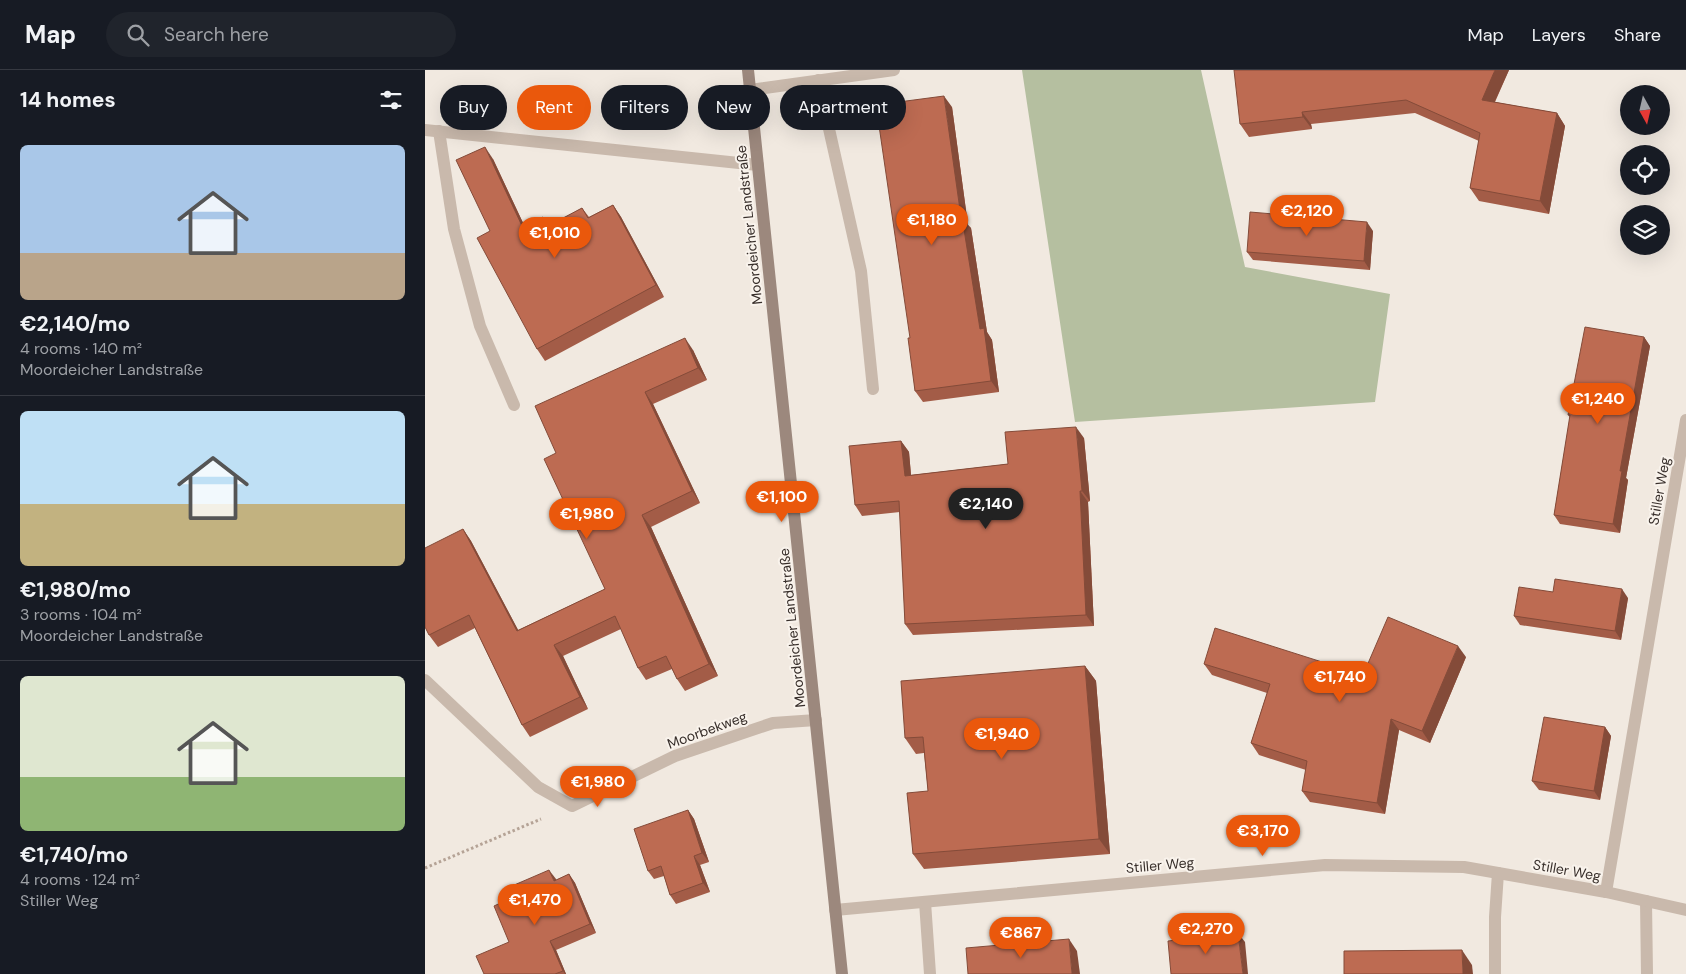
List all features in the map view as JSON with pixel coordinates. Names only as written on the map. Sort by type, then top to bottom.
[{"type":"main road","name":"Moordeicher Landstraße","points":[[748,70],[750,85]]},
{"type":"main road","name":"Moordeicher Landstraße","points":[[754,130],[842,974]]},
{"type":"street","points":[[770,87],[894,70]]},
{"type":"street","points":[[818,80],[861,271],[873,389]]},
{"type":"street","points":[[425,130],[758,165]]},
{"type":"street","points":[[439,131],[454,229],[480,326],[514,405]]},
{"type":"street","name":"Stiller Weg","points":[[1606,892],[1686,420]]},
{"type":"street","points":[[425,680],[538,787],[572,806]]},
{"type":"street","name":"Moorbekweg","points":[[572,806],[675,756],[773,723],[817,720]]},
{"type":"street","name":"Stiller Weg","points":[[835,910],[1325,865],[1464,867],[1606,892],[1686,910]]},
{"type":"street","points":[[1495,974],[1495,917],[1498,873]]},
{"type":"street","points":[[1646,901],[1647,974]]},
{"type":"street","points":[[925,902],[930,974]]},
{"type":"path","points":[[425,868],[572,806]]},
{"type":"green space","points":[[1022,70],[1201,70],[1245,267],[1390,294],[1375,402],[1075,422]]},
{"type":"building","points":[[1234,70],[1495,70],[1482,100],[1557,113],[1540,201],[1470,188],[1480,133],[1406,100],[1302,112],[1303,117],[1240,124]]},
{"type":"building","points":[[944,96],[961,217],[980,329],[984,328],[991,381],[915,391],[908,338],[910,338],[880,130],[906,130],[906,101]]},
{"type":"building","points":[[485,147],[523,228],[543,217],[548,226],[582,208],[588,218],[613,205],[656,285],[537,349],[477,238],[490,231],[456,160]]},
{"type":"building","points":[[1250,212],[1367,222],[1364,261],[1247,252]]},
{"type":"building","points":[[1585,327],[1644,337],[1620,471],[1622,471],[1613,524],[1554,515],[1570,415],[1568,415]]},
{"type":"building","points":[[685,338],[698,368],[645,392],[692,491],[642,515],[709,664],[677,679],[666,656],[638,668],[615,616],[554,645],[580,697],[522,725],[469,615],[429,635],[425,627],[425,548],[463,529],[517,631],[605,589],[544,459],[556,453],[535,406]]},
{"type":"building","points":[[1076,427],[1082,491],[1080,491],[1086,615],[905,624],[899,501],[855,505],[849,446],[901,441],[905,476],[1008,464],[1005,432]]},
{"type":"building","points":[[1555,579],[1622,589],[1615,631],[1514,616],[1519,587],[1553,592]]},
{"type":"building","points":[[1388,617],[1458,646],[1422,731],[1391,719],[1377,803],[1302,791],[1307,761],[1251,743],[1270,684],[1204,664],[1215,628],[1363,675]]},
{"type":"building","points":[[1085,666],[1099,839],[913,854],[907,793],[928,791],[923,737],[905,738],[901,681]]},
{"type":"building","points":[[1544,717],[1605,727],[1594,791],[1532,781]]},
{"type":"building","points":[[688,810],[702,853],[694,856],[703,883],[670,895],[661,866],[648,871],[634,829]]},
{"type":"building","points":[[549,870],[554,881],[569,874],[590,924],[550,941],[563,971],[555,974],[484,974],[476,956],[509,942],[494,906],[509,899],[505,889]]},
{"type":"building","points":[[1238,933],[1243,974],[1171,974],[1168,941]]},
{"type":"building","points":[[1069,939],[1072,974],[968,974],[966,948]]},
{"type":"building","points":[[1462,950],[1463,974],[1344,974],[1344,951]]}]
